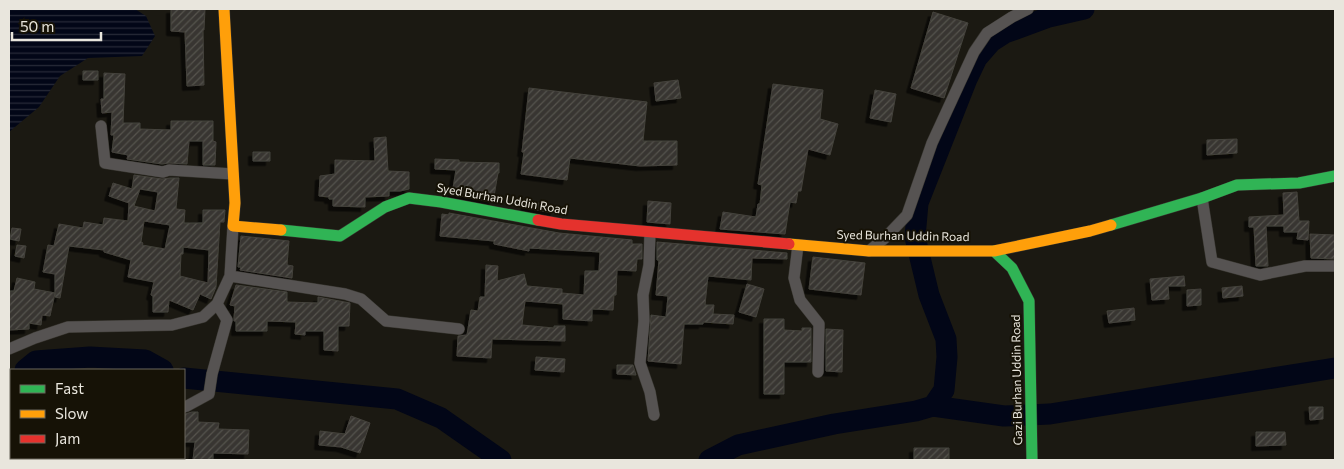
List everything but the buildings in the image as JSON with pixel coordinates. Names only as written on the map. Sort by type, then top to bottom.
[{"type":"street","points":[[9,349],[68,327],[172,325],[203,317],[217,304],[230,276],[235,203],[224,9]]},
{"type":"street","points":[[874,251],[907,215],[932,143],[974,52],[987,33],[1012,16],[1028,9]]},
{"type":"street","points":[[101,126],[105,163],[164,172],[169,170],[233,174]]},
{"type":"street","name":"Syed Burhan Uddin Road","points":[[233,226],[340,236],[384,207],[409,198],[561,224],[874,251],[994,251],[1090,231],[1236,186],[1299,183],[1335,176]]},
{"type":"street","points":[[1202,198],[1212,262],[1260,275],[1305,266],[1335,266]]},
{"type":"street","points":[[650,232],[650,265],[643,295],[644,321],[640,364],[650,392],[654,415]]},
{"type":"street","points":[[798,245],[794,278],[800,300],[819,324],[818,372]]},
{"type":"street","name":"Gazi Burhan Uddin Road","points":[[994,251],[1012,268],[1029,301],[1032,380],[1032,460]]},
{"type":"street","points":[[230,276],[345,294],[361,299],[386,321],[460,329]]},
{"type":"street","points":[[185,406],[209,394],[212,374],[227,320],[217,304]]},
{"type":"water","points":[[9,9],[135,9],[146,16],[155,36],[142,56],[88,58],[60,76],[39,107],[9,132]]},
{"type":"waterway","points":[[709,460],[738,445],[834,424],[916,411],[933,406],[944,390],[947,357],[946,339],[929,295],[915,237],[918,203],[977,58],[991,42],[1005,33],[1049,17],[1084,9]]},
{"type":"waterway","points":[[26,369],[36,361],[90,357],[145,360],[161,369]]},
{"type":"waterway","points":[[933,406],[1004,416],[1050,414],[1335,368]]},
{"type":"waterway","points":[[185,378],[397,399],[441,418],[501,460]]},
{"type":"traffic: fast","points":[[1111,225],[1202,198],[1237,185],[1299,183],[1335,176]]},
{"type":"traffic: fast","points":[[281,230],[340,236],[385,207],[409,198],[538,220]]},
{"type":"traffic: fast","points":[[994,251],[1012,268],[1029,301],[1032,460]]},
{"type":"traffic: slow","points":[[224,9],[235,203],[233,226],[281,230]]},
{"type":"traffic: slow","points":[[789,244],[869,251],[994,251],[1111,225]]},
{"type":"traffic: jam","points":[[538,220],[561,224],[789,244]]}]
